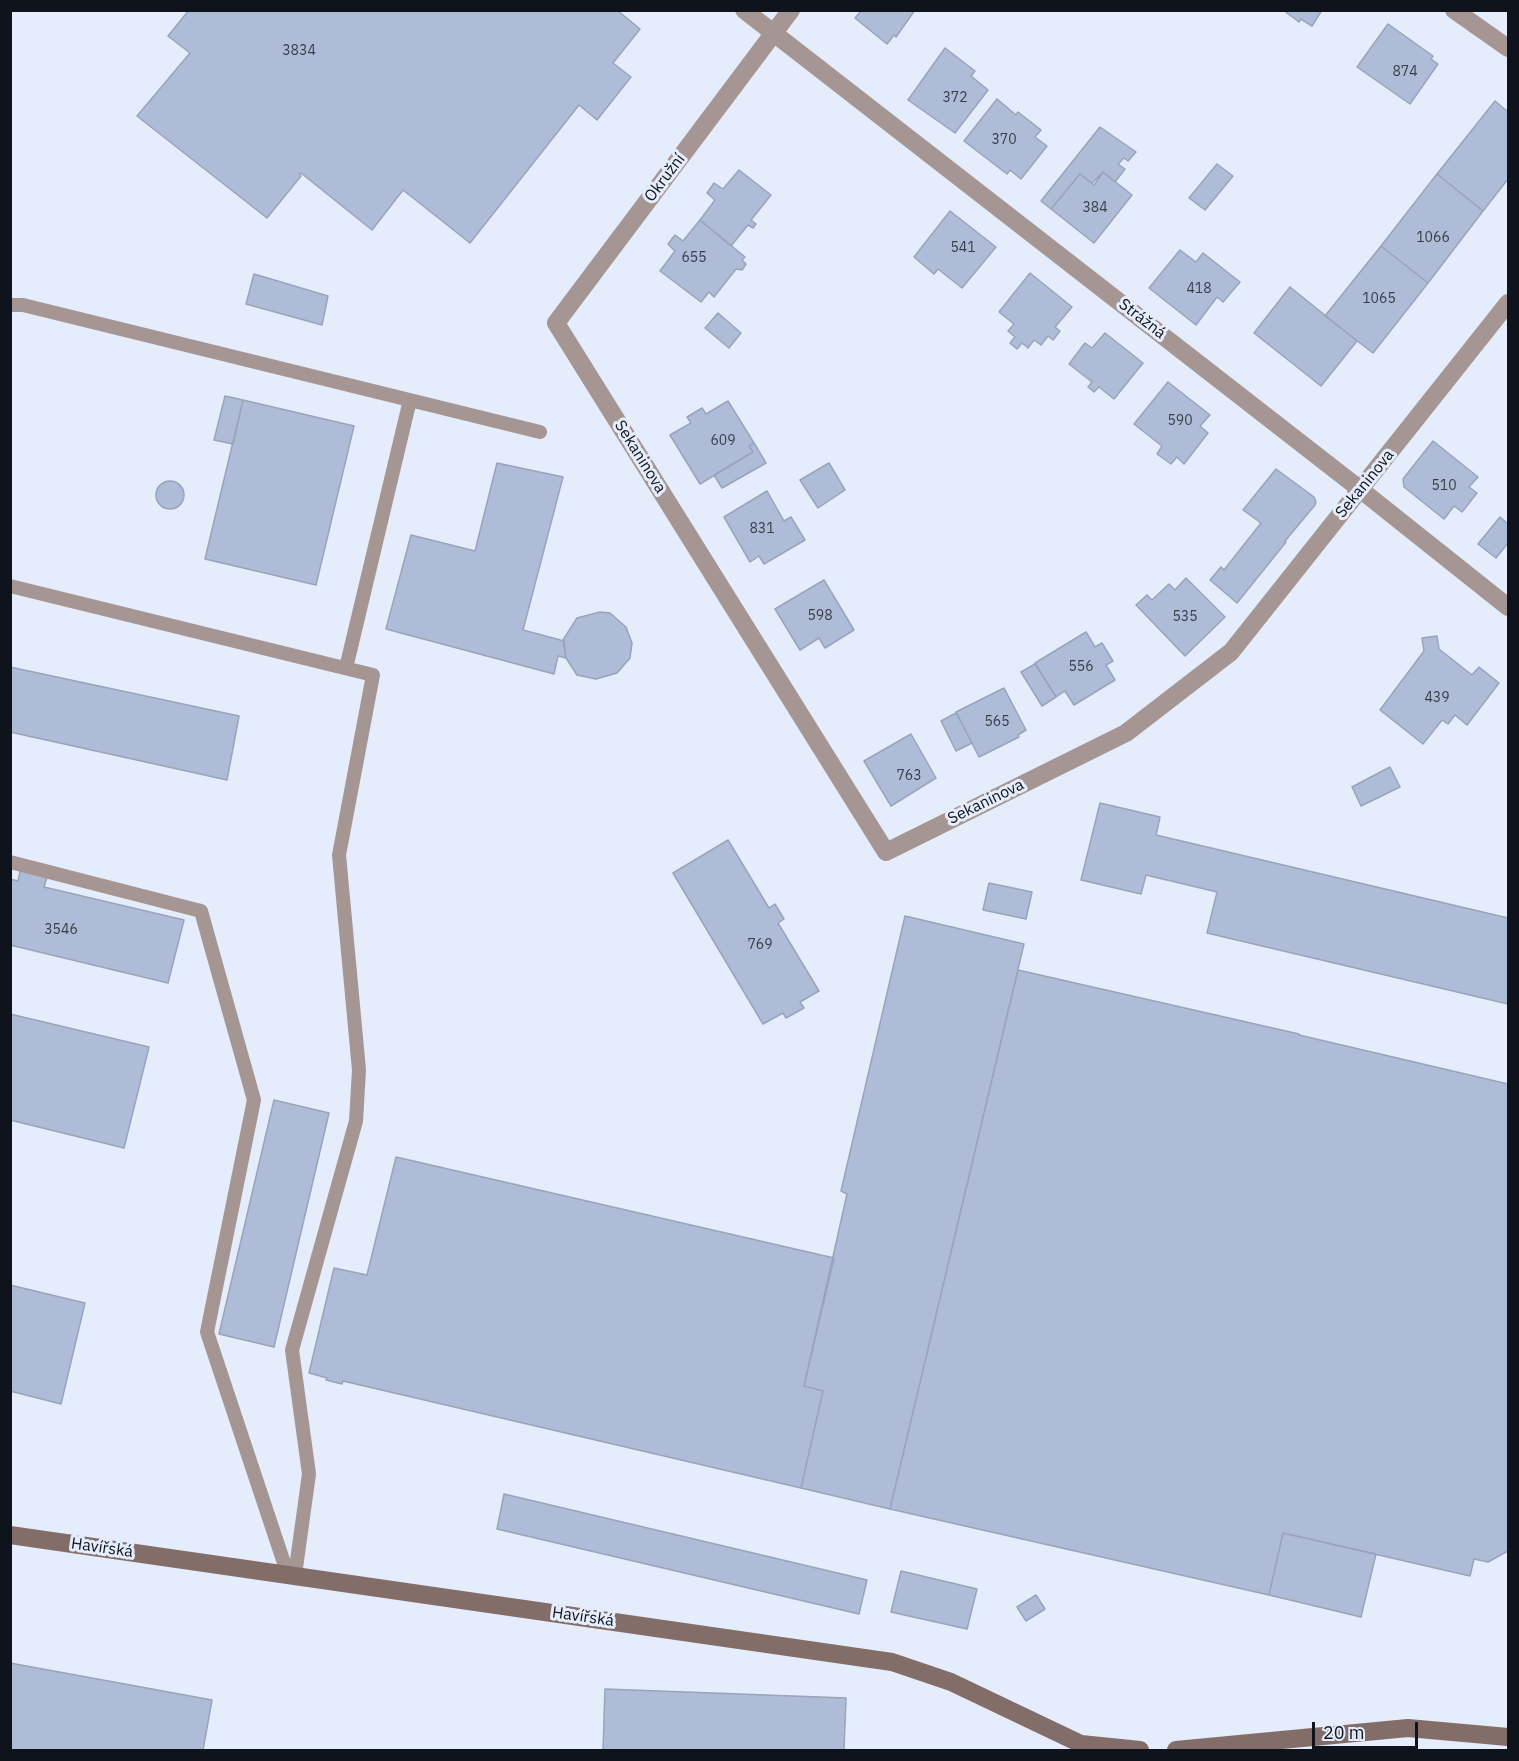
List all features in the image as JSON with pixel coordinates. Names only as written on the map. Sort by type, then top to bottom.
[{"type":"street","name":"Strážná","points":[[744,10],[1509,607]]},
{"type":"street","points":[[773,33],[791,10]]},
{"type":"street","points":[[1454,10],[1509,48]]},
{"type":"street","name":"Okružní","points":[[556,323],[773,33]]},
{"type":"street","name":"Sekaninova","points":[[556,323],[886,852],[1126,733],[1231,652],[1509,303]]},
{"type":"street","name":"Havířská","points":[[10,1535],[892,1662],[951,1682],[1081,1744],[1140,1750]]},
{"type":"street","points":[[1176,1750],[1262,1747],[1408,1728],[1509,1737]]},
{"type":"lane","points":[[10,305],[24,305],[540,432]]},
{"type":"lane","points":[[346,668],[410,400]]},
{"type":"lane","points":[[10,586],[373,675],[339,855],[359,1070],[356,1121],[292,1350],[309,1474],[291,1575]]},
{"type":"lane","points":[[10,862],[201,911],[254,1100],[207,1332],[291,1575]]},
{"type":"building","points":[[189,10],[617,10],[640,29],[613,63],[631,77],[597,120],[579,105],[470,243],[403,190],[372,230],[301,173],[299,174],[301,176],[267,218],[137,116],[190,53],[168,36]]},
{"type":"building","points":[[862,10],[915,10],[896,37],[894,35],[887,44],[855,18]]},
{"type":"building","points":[[1283,10],[1322,10],[1312,26],[1301,19],[1299,22]]},
{"type":"building","points":[[1388,24],[1433,56],[1431,59],[1438,64],[1410,104],[1357,67]]},
{"type":"building","points":[[945,48],[975,71],[971,76],[988,90],[955,133],[908,100]]},
{"type":"building","points":[[997,99],[1016,115],[1018,112],[1041,130],[1035,137],[1047,146],[1021,179],[1010,170],[1007,174],[964,141]]},
{"type":"building","points":[[1495,101],[1508,112],[1508,179],[1483,211],[1437,174]]},
{"type":"building","points":[[1100,127],[1136,152],[1128,161],[1124,158],[1118,164],[1125,169],[1115,182],[1103,172],[1092,183],[1080,174],[1051,209],[1041,201]]},
{"type":"building","points":[[1217,164],[1233,176],[1205,210],[1189,198]]},
{"type":"building","points":[[739,170],[771,195],[751,220],[756,224],[753,228],[748,225],[731,246],[700,220],[715,200],[707,193],[714,183],[723,189]]},
{"type":"building","points":[[1103,172],[1132,195],[1094,243],[1051,209],[1080,174],[1094,185]]},
{"type":"building","points":[[1437,174],[1483,211],[1428,283],[1381,246]]},
{"type":"building","points":[[950,211],[996,247],[962,288],[938,269],[934,274],[914,257]]},
{"type":"building","points":[[700,220],[745,257],[742,260],[746,264],[742,270],[736,269],[714,297],[709,292],[701,302],[660,271],[675,251],[668,244],[675,235],[683,241]]},
{"type":"building","points":[[1381,246],[1428,283],[1373,353],[1325,316]]},
{"type":"building","points":[[1180,250],[1196,262],[1203,253],[1240,282],[1223,302],[1217,297],[1196,325],[1149,288]]},
{"type":"building","points":[[1030,273],[1072,307],[1055,327],[1060,331],[1053,340],[1048,336],[1041,345],[1034,340],[1028,348],[1022,343],[1017,349],[1010,343],[1015,337],[1008,331],[1014,324],[999,312]]},
{"type":"building","points":[[254,274],[328,296],[322,325],[246,304]]},
{"type":"building","points":[[1290,287],[1357,341],[1321,386],[1254,333]]},
{"type":"building","points":[[718,313],[741,333],[729,348],[705,328]]},
{"type":"building","points":[[1105,333],[1143,363],[1114,399],[1099,387],[1094,392],[1088,387],[1092,382],[1069,364],[1085,343],[1092,348]]},
{"type":"building","points":[[1168,382],[1210,415],[1200,426],[1208,433],[1184,464],[1177,457],[1171,464],[1157,454],[1162,446],[1134,424]]},
{"type":"building","points":[[225,396],[243,400],[233,444],[214,440]]},
{"type":"building","points":[[243,400],[354,426],[316,585],[205,559]]},
{"type":"building","points":[[728,401],[754,443],[749,446],[753,452],[700,484],[670,435],[691,423],[687,417],[702,408],[706,414]]},
{"type":"building","points":[[1433,441],[1478,477],[1469,487],[1477,493],[1462,512],[1454,506],[1444,519],[1404,487],[1403,479]]},
{"type":"building","points":[[754,443],[766,463],[722,488],[714,475],[753,452],[749,446]]},
{"type":"building","points":[[497,463],[563,477],[523,630],[564,641],[566,658],[558,656],[554,674],[386,629],[411,535],[475,551]]},
{"type":"building","points":[[829,463],[845,490],[818,508],[800,480]]},
{"type":"building","points":[[1276,469],[1314,497],[1316,502],[1237,603],[1210,580],[1221,567],[1224,570],[1261,523],[1243,510]]},
{"type":"building","points":[[170,481],[180,485],[184,495],[180,505],[170,509],[160,505],[156,495],[160,485]]},
{"type":"building","points":[[767,491],[784,521],[791,517],[805,540],[764,564],[759,556],[750,562],[724,517]]},
{"type":"building","points":[[1500,517],[1508,524],[1508,543],[1496,558],[1478,544]]},
{"type":"building","points":[[1186,578],[1225,617],[1185,656],[1136,605],[1147,595],[1152,600],[1169,584],[1175,590]]},
{"type":"building","points":[[824,580],[854,630],[825,648],[819,638],[800,650],[775,609]]},
{"type":"building","points":[[600,612],[610,613],[626,627],[632,643],[630,658],[617,673],[596,679],[577,675],[566,658],[563,640],[577,618]]},
{"type":"building","points":[[1086,632],[1095,647],[1102,643],[1113,661],[1106,665],[1115,680],[1074,705],[1065,691],[1056,697],[1035,663]]},
{"type":"building","points":[[1437,636],[1439,649],[1472,675],[1479,667],[1499,683],[1467,725],[1455,715],[1448,724],[1442,720],[1423,744],[1380,710],[1424,651],[1422,638]]},
{"type":"building","points":[[1035,664],[1056,697],[1042,706],[1021,672]]},
{"type":"building","points":[[10,667],[239,716],[227,780],[10,732]]},
{"type":"building","points":[[1004,688],[1026,730],[1018,735],[1019,737],[979,757],[956,712]]},
{"type":"building","points":[[956,713],[972,743],[956,751],[941,721]]},
{"type":"building","points":[[911,734],[936,778],[891,806],[864,761]]},
{"type":"building","points":[[1390,767],[1400,787],[1361,806],[1352,787]]},
{"type":"building","points":[[1100,803],[1160,817],[1156,835],[1508,918],[1508,1004],[1207,933],[1217,892],[1146,875],[1141,894],[1081,880]]},
{"type":"building","points":[[728,840],[769,908],[775,904],[784,919],[778,923],[819,991],[800,1002],[804,1008],[786,1018],[783,1013],[763,1024],[673,873]]},
{"type":"building","points":[[21,867],[48,874],[44,887],[184,920],[168,983],[10,945],[10,879],[18,881]]},
{"type":"building","points":[[989,883],[1032,892],[1026,919],[983,910]]},
{"type":"building","points":[[905,916],[1024,944],[890,1509],[801,1488],[823,1391],[804,1386],[847,1194],[841,1191]]},
{"type":"building","points":[[1018,970],[1508,1084],[1508,1551],[1488,1562],[1474,1559],[1470,1576],[1283,1533],[1269,1595],[890,1509]]},
{"type":"building","points":[[10,1014],[149,1047],[124,1148],[10,1120]]},
{"type":"building","points":[[274,1100],[329,1113],[274,1347],[219,1334]]},
{"type":"building","points":[[396,1157],[834,1258],[804,1386],[823,1391],[801,1488],[343,1381],[342,1384],[309,1373],[334,1268],[367,1275]]},
{"type":"building","points":[[10,1285],[85,1303],[61,1404],[10,1391]]},
{"type":"building","points":[[504,1494],[867,1580],[859,1614],[497,1529]]},
{"type":"building","points":[[1283,1533],[1376,1554],[1361,1617],[1269,1595]]},
{"type":"building","points":[[901,1571],[977,1589],[967,1629],[891,1612]]},
{"type":"building","points":[[1036,1595],[1045,1609],[1026,1621],[1017,1607]]},
{"type":"building","points":[[10,1663],[212,1700],[203,1750],[10,1750]]},
{"type":"building","points":[[605,1689],[846,1698],[844,1750],[603,1750]]}]
